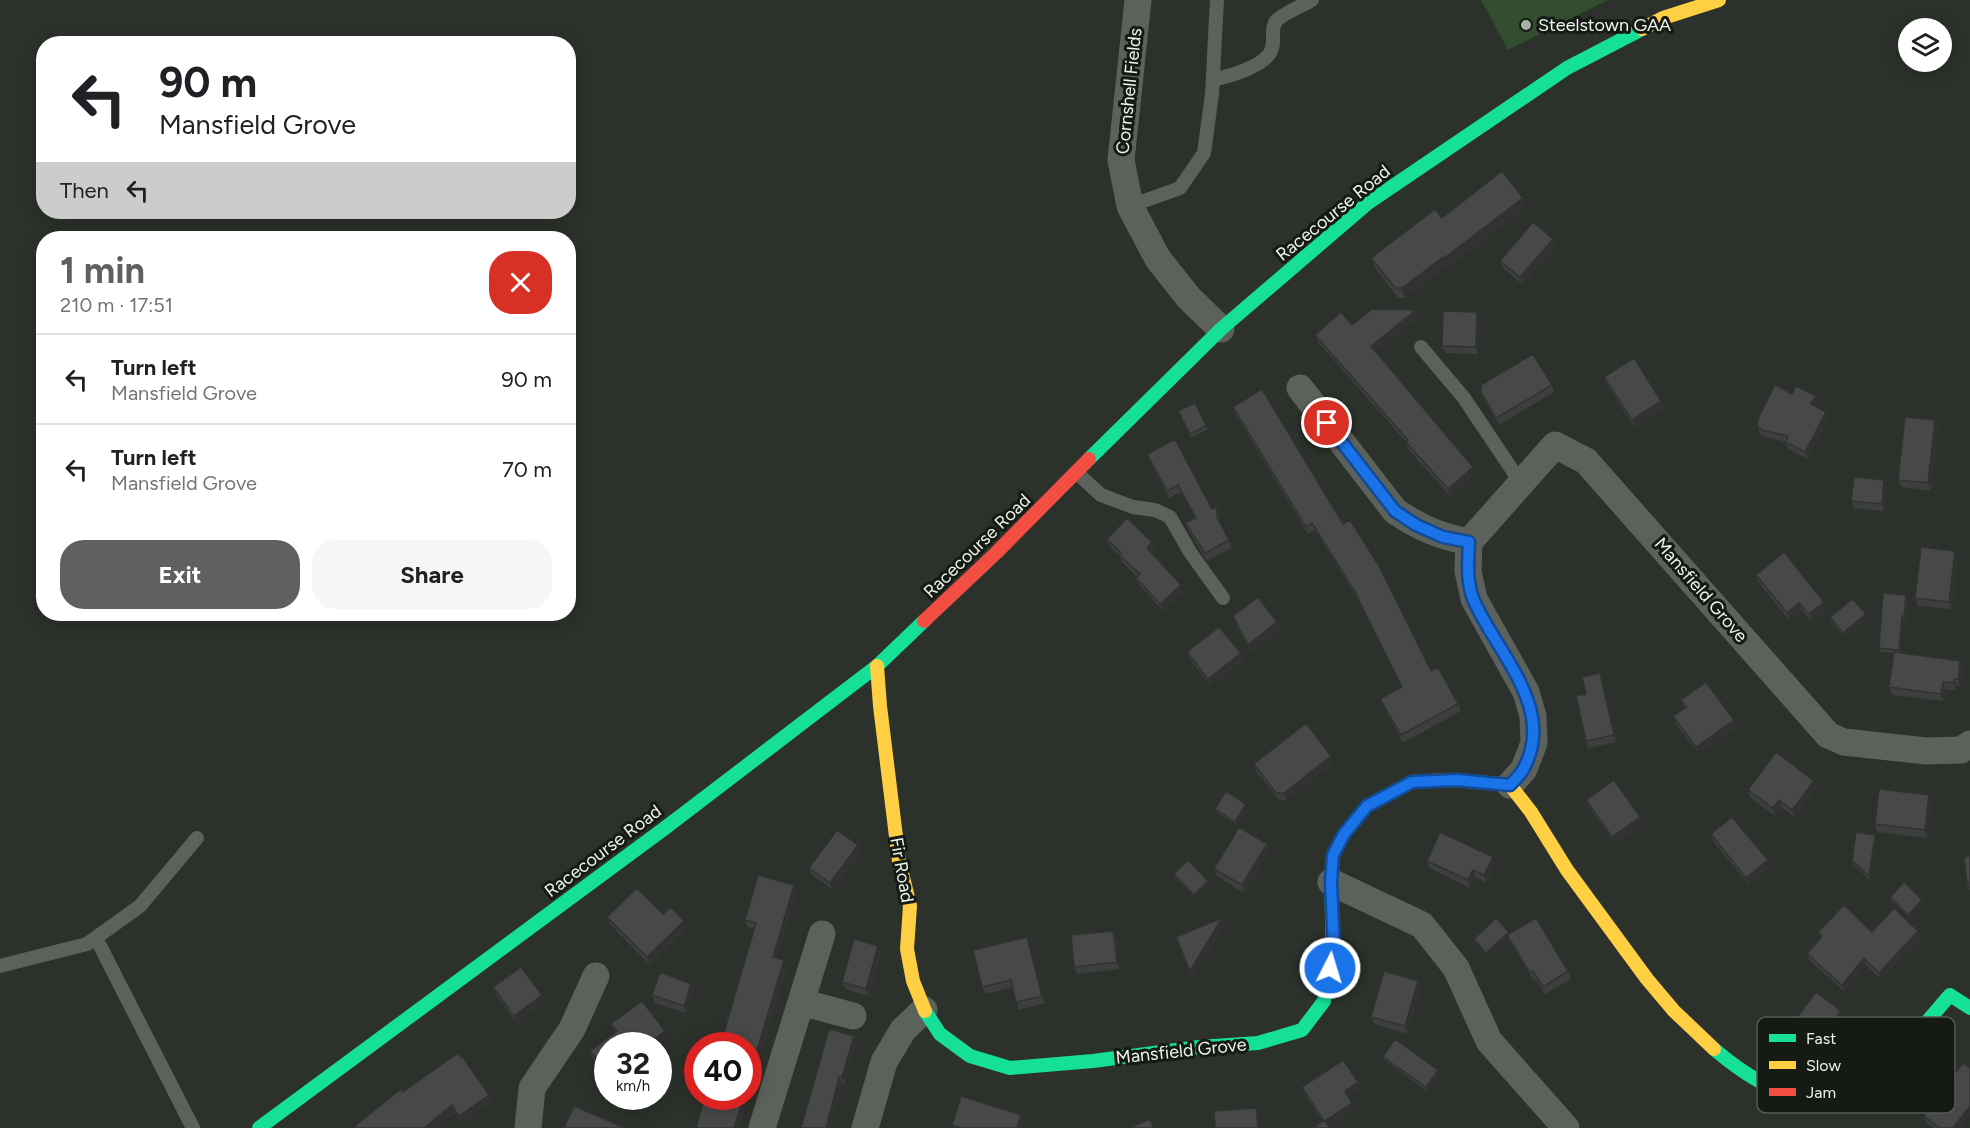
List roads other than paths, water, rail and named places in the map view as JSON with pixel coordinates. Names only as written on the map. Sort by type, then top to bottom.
[{"type":"street","name":"Cornshell Fields","points":[[1138,0],[1121,160],[1130,206],[1158,259],[1189,298],[1221,330]]},
{"type":"street","name":"Racecourse Road","points":[[259,1128],[655,835],[877,666],[996,553],[1221,330],[1368,203],[1567,68],[1663,18],[1719,0]]},
{"type":"street","points":[[1300,388],[1395,511],[1416,525],[1443,537],[1469,542],[1468,571],[1474,599],[1526,692],[1533,716],[1534,743],[1524,769],[1510,785],[1528,806],[1555,853],[1635,964],[1700,1039],[1732,1065],[1757,1080]]},
{"type":"street","name":"Mansfield Grove","points":[[1469,542],[1555,445],[1586,461],[1828,735],[1844,742],[1926,751],[1960,750],[1970,744]]},
{"type":"street","name":"Fir Road","points":[[877,666],[899,861],[910,906],[907,949],[914,981],[924,1010]]},
{"type":"street","name":"Mansfield Grove","points":[[924,1010],[940,1034],[970,1056],[1010,1068],[1093,1061],[1199,1047],[1258,1043],[1302,1030],[1324,1001],[1334,951],[1331,882],[1333,855],[1344,834],[1367,806],[1412,782],[1456,780],[1510,785]]},
{"type":"street","points":[[1331,882],[1422,925],[1455,968],[1489,1041],[1566,1128]]},
{"type":"street","points":[[762,1128],[822,934]]},
{"type":"street","points":[[528,1128],[532,1088],[572,1029],[596,976]]},
{"type":"street","points":[[1930,1017],[1950,995],[1970,1008]]},
{"type":"street","points":[[801,1002],[853,1016]]},
{"type":"street","points":[[865,1128],[884,1062],[903,1030],[924,1010]]},
{"type":"lane","points":[[1130,206],[1180,188],[1204,153],[1213,80],[1217,0]]},
{"type":"lane","points":[[1213,80],[1235,74],[1269,57],[1273,47],[1272,30],[1277,20],[1312,0]]},
{"type":"lane","points":[[1421,347],[1464,398],[1521,483]]},
{"type":"lane","points":[[1077,473],[1101,495],[1133,507],[1155,510],[1170,517],[1190,552],[1223,598]]},
{"type":"lane","points":[[0,966],[87,944],[140,906],[197,838]]},
{"type":"lane","points":[[96,938],[193,1128]]},
{"type":"place","name":"Steelstown GAA","points":[[1526,25]]}]
